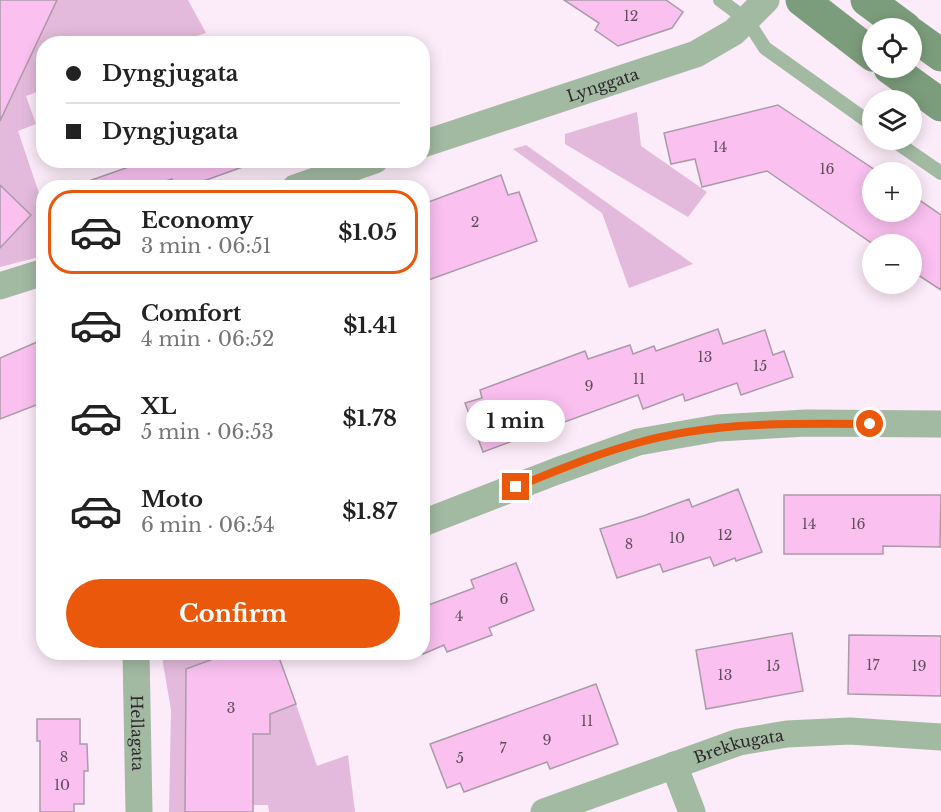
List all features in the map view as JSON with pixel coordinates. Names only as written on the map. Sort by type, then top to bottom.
[{"type":"street","name":"Lynggata","points":[[430,142],[696,54],[734,32],[766,0]]},
{"type":"street","points":[[802,0],[862,46]]},
{"type":"street","points":[[867,0],[891,18]]},
{"type":"street","points":[[922,41],[941,55]]},
{"type":"street","points":[[904,78],[941,105]]},
{"type":"street","points":[[318,180],[352,168]]},
{"type":"street","points":[[0,286],[36,275]]},
{"type":"street","points":[[430,520],[638,442],[718,428],[806,423],[941,424]]},
{"type":"street","name":"Hellagata","points":[[136,660],[139,812]]},
{"type":"street","name":"Brekkugata","points":[[543,812],[739,742],[787,734],[850,731],[941,737]]},
{"type":"street","points":[[674,765],[692,812]]},
{"type":"lane","points":[[720,0],[747,20],[765,48],[862,117]]},
{"type":"lane","points":[[908,150],[941,173]]},
{"type":"shaded area","points":[[57,0],[188,0],[206,33],[197,36],[37,36]]},
{"type":"shaded area","points":[[36,39],[36,92],[26,96],[36,124],[18,131],[36,184],[36,258],[0,267],[0,105]]},
{"type":"shaded area","points":[[637,112],[641,146],[707,192],[688,217],[565,144],[565,134]]},
{"type":"shaded area","points":[[526,145],[693,264],[629,288],[602,213],[513,149]]},
{"type":"shaded area","points":[[163,660],[212,660],[186,669],[185,812],[169,812],[171,710]]},
{"type":"shaded area","points":[[296,704],[317,766],[348,755],[355,812],[269,812],[268,805],[253,805],[253,734],[270,734],[270,714]]},
{"type":"building","points":[[0,0],[57,0],[40,36],[36,36],[36,45],[0,121]]},
{"type":"building","points":[[564,0],[666,0],[683,12],[672,28],[618,46],[595,30],[599,23]]},
{"type":"building","points":[[778,105],[863,162],[862,222],[922,222],[922,202],[941,215],[941,290],[922,278],[922,234],[862,234],[862,236],[767,171],[702,187],[695,159],[671,164],[664,133]]},
{"type":"building","points":[[126,168],[240,168],[206,180],[92,180]]},
{"type":"building","points":[[501,175],[508,195],[519,192],[537,241],[430,279],[430,201]]},
{"type":"building","points":[[0,185],[31,215],[0,248]]},
{"type":"building","points":[[718,329],[723,344],[765,330],[773,355],[784,351],[793,377],[741,395],[737,383],[685,401],[683,394],[643,409],[638,395],[483,452],[465,403],[482,398],[480,390],[585,351],[588,359],[630,345],[633,354],[654,346],[656,351]]},
{"type":"building","points":[[36,342],[36,405],[0,419],[0,358]]},
{"type":"building","points":[[738,489],[762,552],[714,566],[710,557],[663,572],[660,564],[617,578],[600,529],[689,499],[692,507]]},
{"type":"building","points":[[784,495],[941,495],[940,547],[883,546],[883,554],[784,554]]},
{"type":"building","points":[[516,563],[534,610],[489,628],[492,635],[447,652],[444,645],[430,651],[430,604],[474,588],[471,580]]},
{"type":"building","points":[[792,633],[803,691],[706,709],[696,650]]},
{"type":"building","points":[[849,635],[941,636],[941,696],[848,694]]},
{"type":"building","points":[[210,660],[280,660],[296,704],[270,714],[270,734],[253,734],[253,812],[185,812],[186,669]]},
{"type":"building","points":[[596,684],[618,744],[550,769],[547,762],[464,792],[460,783],[447,788],[430,744]]},
{"type":"building","points":[[37,719],[80,719],[80,744],[87,744],[88,771],[84,771],[84,804],[74,804],[74,812],[40,812],[40,741],[37,741]]},
{"type":"route","points":[[516,487],[638,442],[718,428],[806,423],[870,424]]}]
